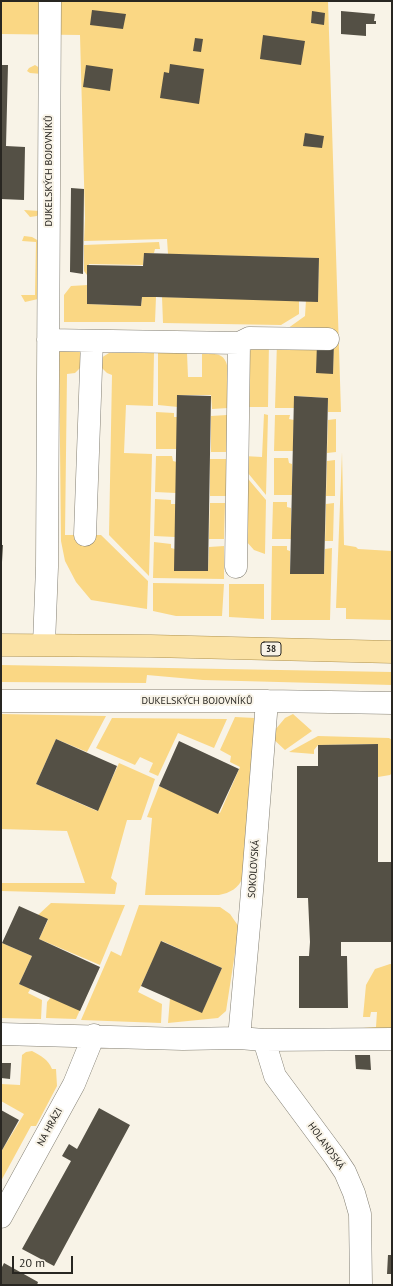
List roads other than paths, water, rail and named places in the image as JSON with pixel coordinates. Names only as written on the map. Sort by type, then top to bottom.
[{"type":"main road","name":"38","points":[[1,645],[44,644],[392,652]]},
{"type":"street","name":"DUKELSKÝCH BOJOVNÍKŮ","points":[[44,644],[47,567],[50,1]]},
{"type":"street","points":[[48,340],[239,343],[249,338],[328,339]]},
{"type":"street","points":[[85,535],[92,341]]},
{"type":"street","points":[[236,567],[239,343]]},
{"type":"street","name":"DUKELSKÝCH BOJOVNÍKŮ","points":[[1,701],[267,701],[392,703]]},
{"type":"street","name":"SOKOLOVSKÁ","points":[[238,1038],[252,904],[267,701]]},
{"type":"street","points":[[1,1034],[94,1035],[183,1039],[392,1039]]},
{"type":"street","name":"NA HRÁZI","points":[[1,1217],[74,1084],[94,1035]]},
{"type":"street","name":"HOLANDSKÁ","points":[[264,1040],[275,1076],[335,1157],[345,1172],[354,1193],[360,1214],[362,1285]]}]
